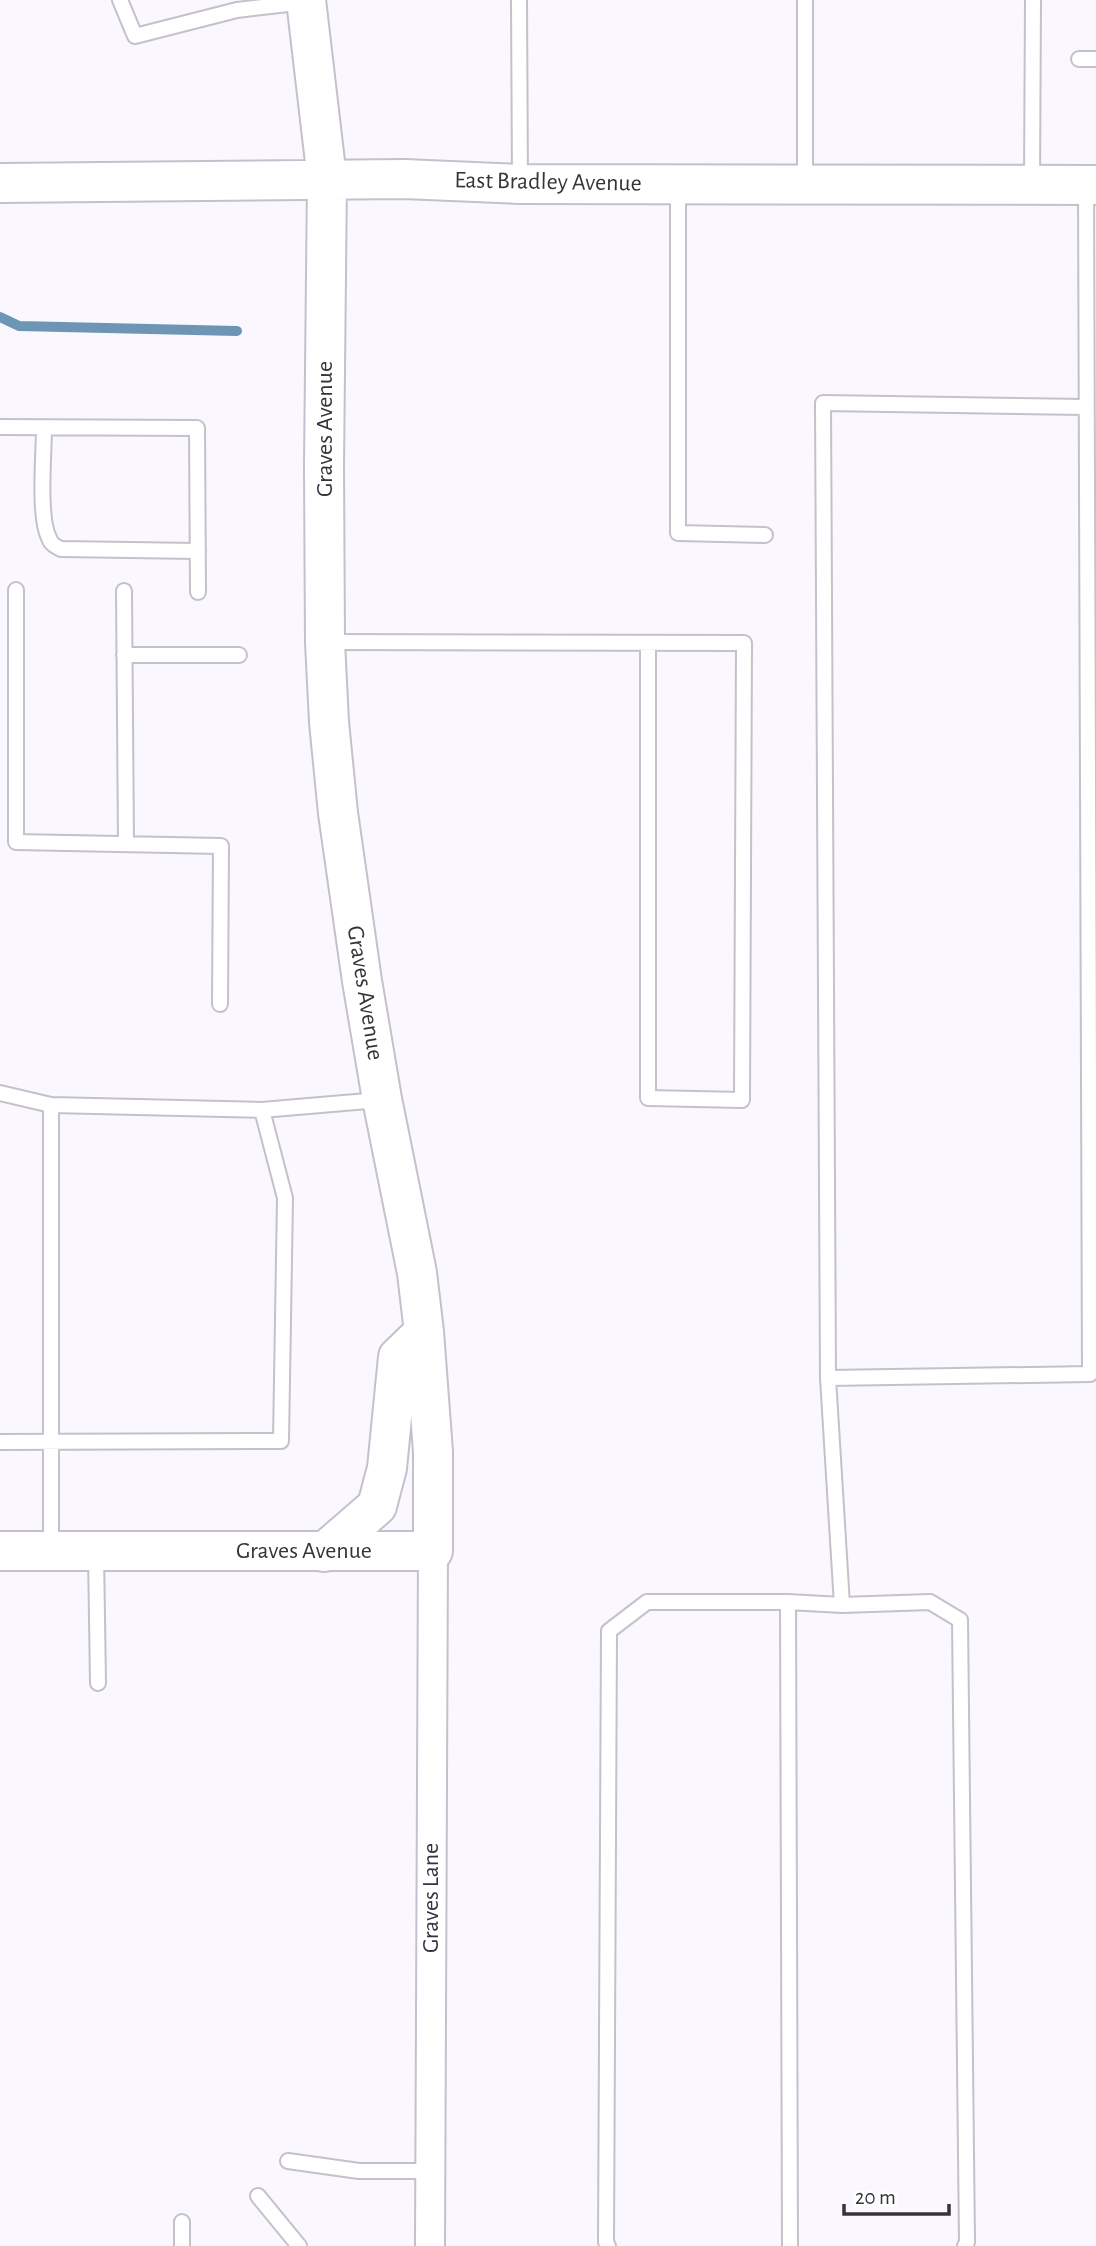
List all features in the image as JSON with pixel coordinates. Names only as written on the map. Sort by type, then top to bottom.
[{"type":"main road","name":"Graves Avenue","points":[[0,1551],[433,1551],[433,1452],[417,1273],[382,1099],[338,813],[329,722],[325,642],[324,397],[327,179],[306,1]]},
{"type":"main road","name":"East Bradley Avenue","points":[[0,183],[404,179],[520,184],[1091,185]]},
{"type":"main road","points":[[324,1552],[377,1506],[387,1468],[398,1357],[424,1332]]},
{"type":"street","name":"Graves Lane","points":[[430,2246],[433,1551]]},
{"type":"lane","points":[[120,0],[135,36],[237,10],[306,1]]},
{"type":"lane","points":[[519,0],[520,184]]},
{"type":"lane","points":[[805,0],[805,185]]},
{"type":"lane","points":[[1032,0],[1032,185]]},
{"type":"lane","points":[[1079,59],[1096,59]]},
{"type":"lane","points":[[678,183],[678,533],[765,535]]},
{"type":"lane","points":[[828,1378],[1090,1374],[1086,407],[1091,185]]},
{"type":"lane","points":[[842,1605],[828,1378],[823,403],[1086,407]]},
{"type":"lane","points":[[0,427],[197,428],[198,592]]},
{"type":"lane","points":[[44,428],[44,520],[49,539],[54,546],[61,549],[198,551]]},
{"type":"lane","points":[[16,590],[16,842],[221,846],[220,1004]]},
{"type":"lane","points":[[124,591],[126,844]]},
{"type":"lane","points":[[325,642],[744,643],[742,1100],[648,1098],[648,643]]},
{"type":"lane","points":[[124,655],[239,655]]},
{"type":"lane","points":[[0,1093],[51,1105],[262,1110],[382,1099]]},
{"type":"lane","points":[[51,1105],[51,1550]]},
{"type":"lane","points":[[0,1442],[281,1441],[285,1198],[262,1110]]},
{"type":"lane","points":[[96,1552],[98,1683]]},
{"type":"lane","points":[[608,2246],[610,1631],[647,1602],[788,1602],[842,1605],[930,1602],[960,1620],[965,2246]]},
{"type":"lane","points":[[788,1602],[790,2246]]},
{"type":"lane","points":[[288,2161],[359,2171],[430,2171]]},
{"type":"lane","points":[[258,2196],[299,2246]]},
{"type":"lane","points":[[182,2222],[182,2246]]},
{"type":"waterway","points":[[0,317],[19,326],[237,331]]}]
